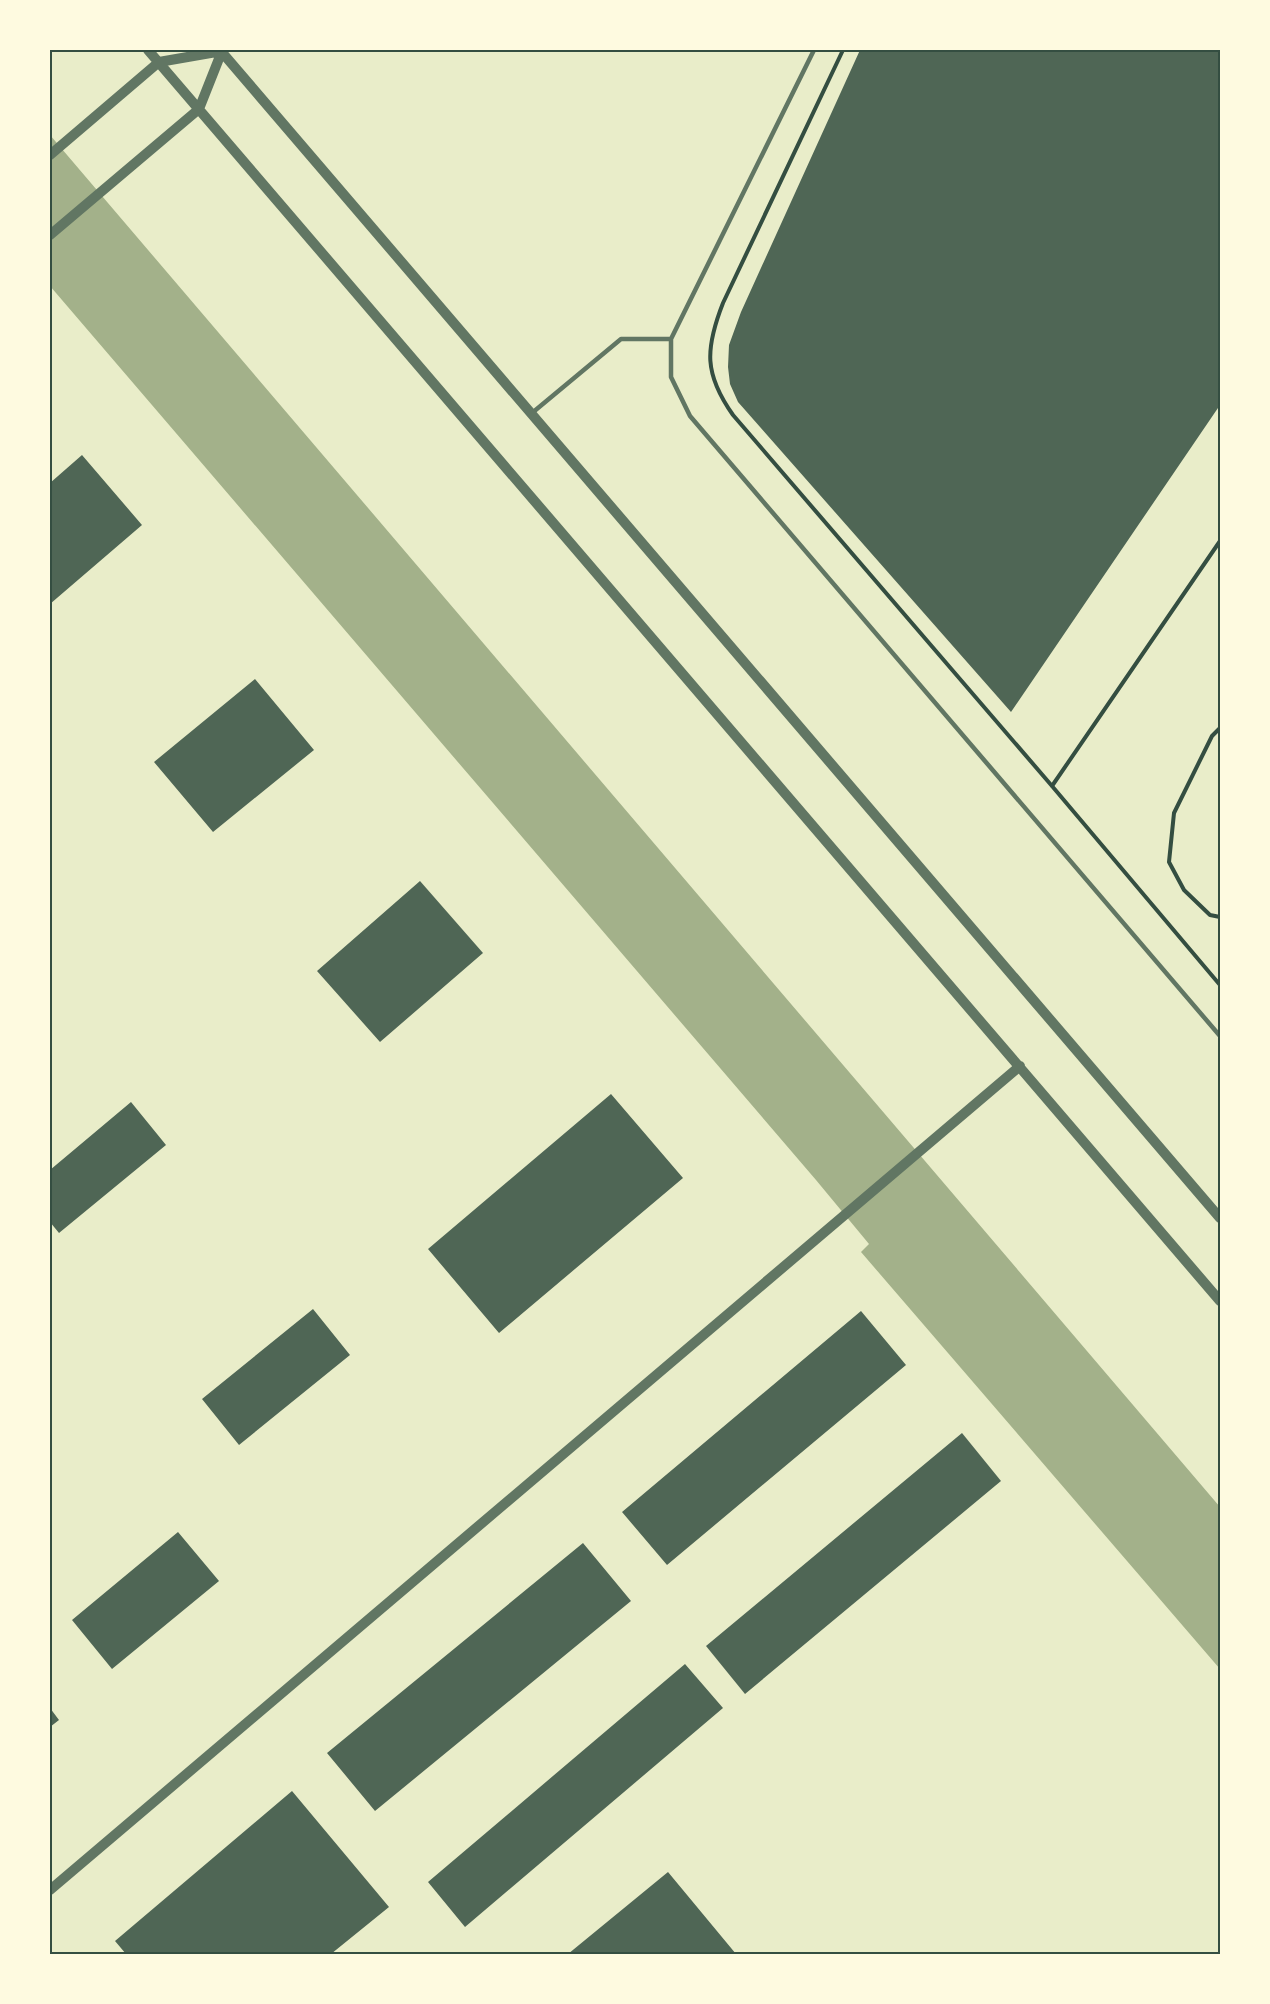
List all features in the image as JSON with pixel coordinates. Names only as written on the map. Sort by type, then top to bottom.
[{"type":"street","points":[[148,50],[1221,1301]]},
{"type":"street","points":[[50,155],[159,62],[221,50]]},
{"type":"street","points":[[50,235],[199,109],[221,50]]},
{"type":"street","points":[[221,50],[1221,1218]]},
{"type":"street","points":[[50,1890],[1020,1065]]},
{"type":"lane","points":[[814,50],[671,339],[671,377],[690,416],[1221,1036]]},
{"type":"lane","points":[[532,413],[621,339],[671,339]]},
{"type":"path","points":[[843,50],[723,303],[713,329],[710,345],[714,378],[719,395],[733,415],[1221,985]]},
{"type":"path","points":[[1052,786],[1221,541]]},
{"type":"path","points":[[1221,728],[1212,736],[1174,813],[1169,862],[1184,890],[1210,915],[1221,917]]},
{"type":"shaded area","points":[[50,135],[1220,1507],[1220,1669],[861,1252],[869,1244],[816,1180],[50,286]]},
{"type":"building","points":[[860,50],[1220,50],[1220,405],[1011,712],[738,402],[730,384],[729,345],[741,312]]},
{"type":"building","points":[[82,455],[142,525],[50,604],[50,483]]},
{"type":"building","points":[[255,679],[314,750],[213,832],[154,762]]},
{"type":"building","points":[[420,881],[483,953],[380,1042],[317,971]]},
{"type":"building","points":[[611,1094],[683,1178],[499,1333],[428,1249]]},
{"type":"building","points":[[131,1102],[166,1145],[59,1233],[50,1222],[50,1170]]},
{"type":"building","points":[[313,1309],[350,1355],[239,1445],[202,1399]]},
{"type":"building","points":[[861,1311],[906,1365],[667,1565],[622,1512]]},
{"type":"building","points":[[962,1433],[1001,1481],[745,1694],[706,1646]]},
{"type":"building","points":[[178,1532],[219,1581],[112,1669],[72,1620]]},
{"type":"building","points":[[583,1543],[631,1601],[375,1811],[327,1753]]},
{"type":"building","points":[[685,1664],[723,1708],[465,1927],[428,1882]]},
{"type":"building","points":[[50,1708],[59,1720],[50,1727]]},
{"type":"building","points":[[292,1791],[389,1907],[331,1954],[126,1954],[115,1941]]},
{"type":"building","points":[[668,1872],[736,1954],[568,1954]]}]
